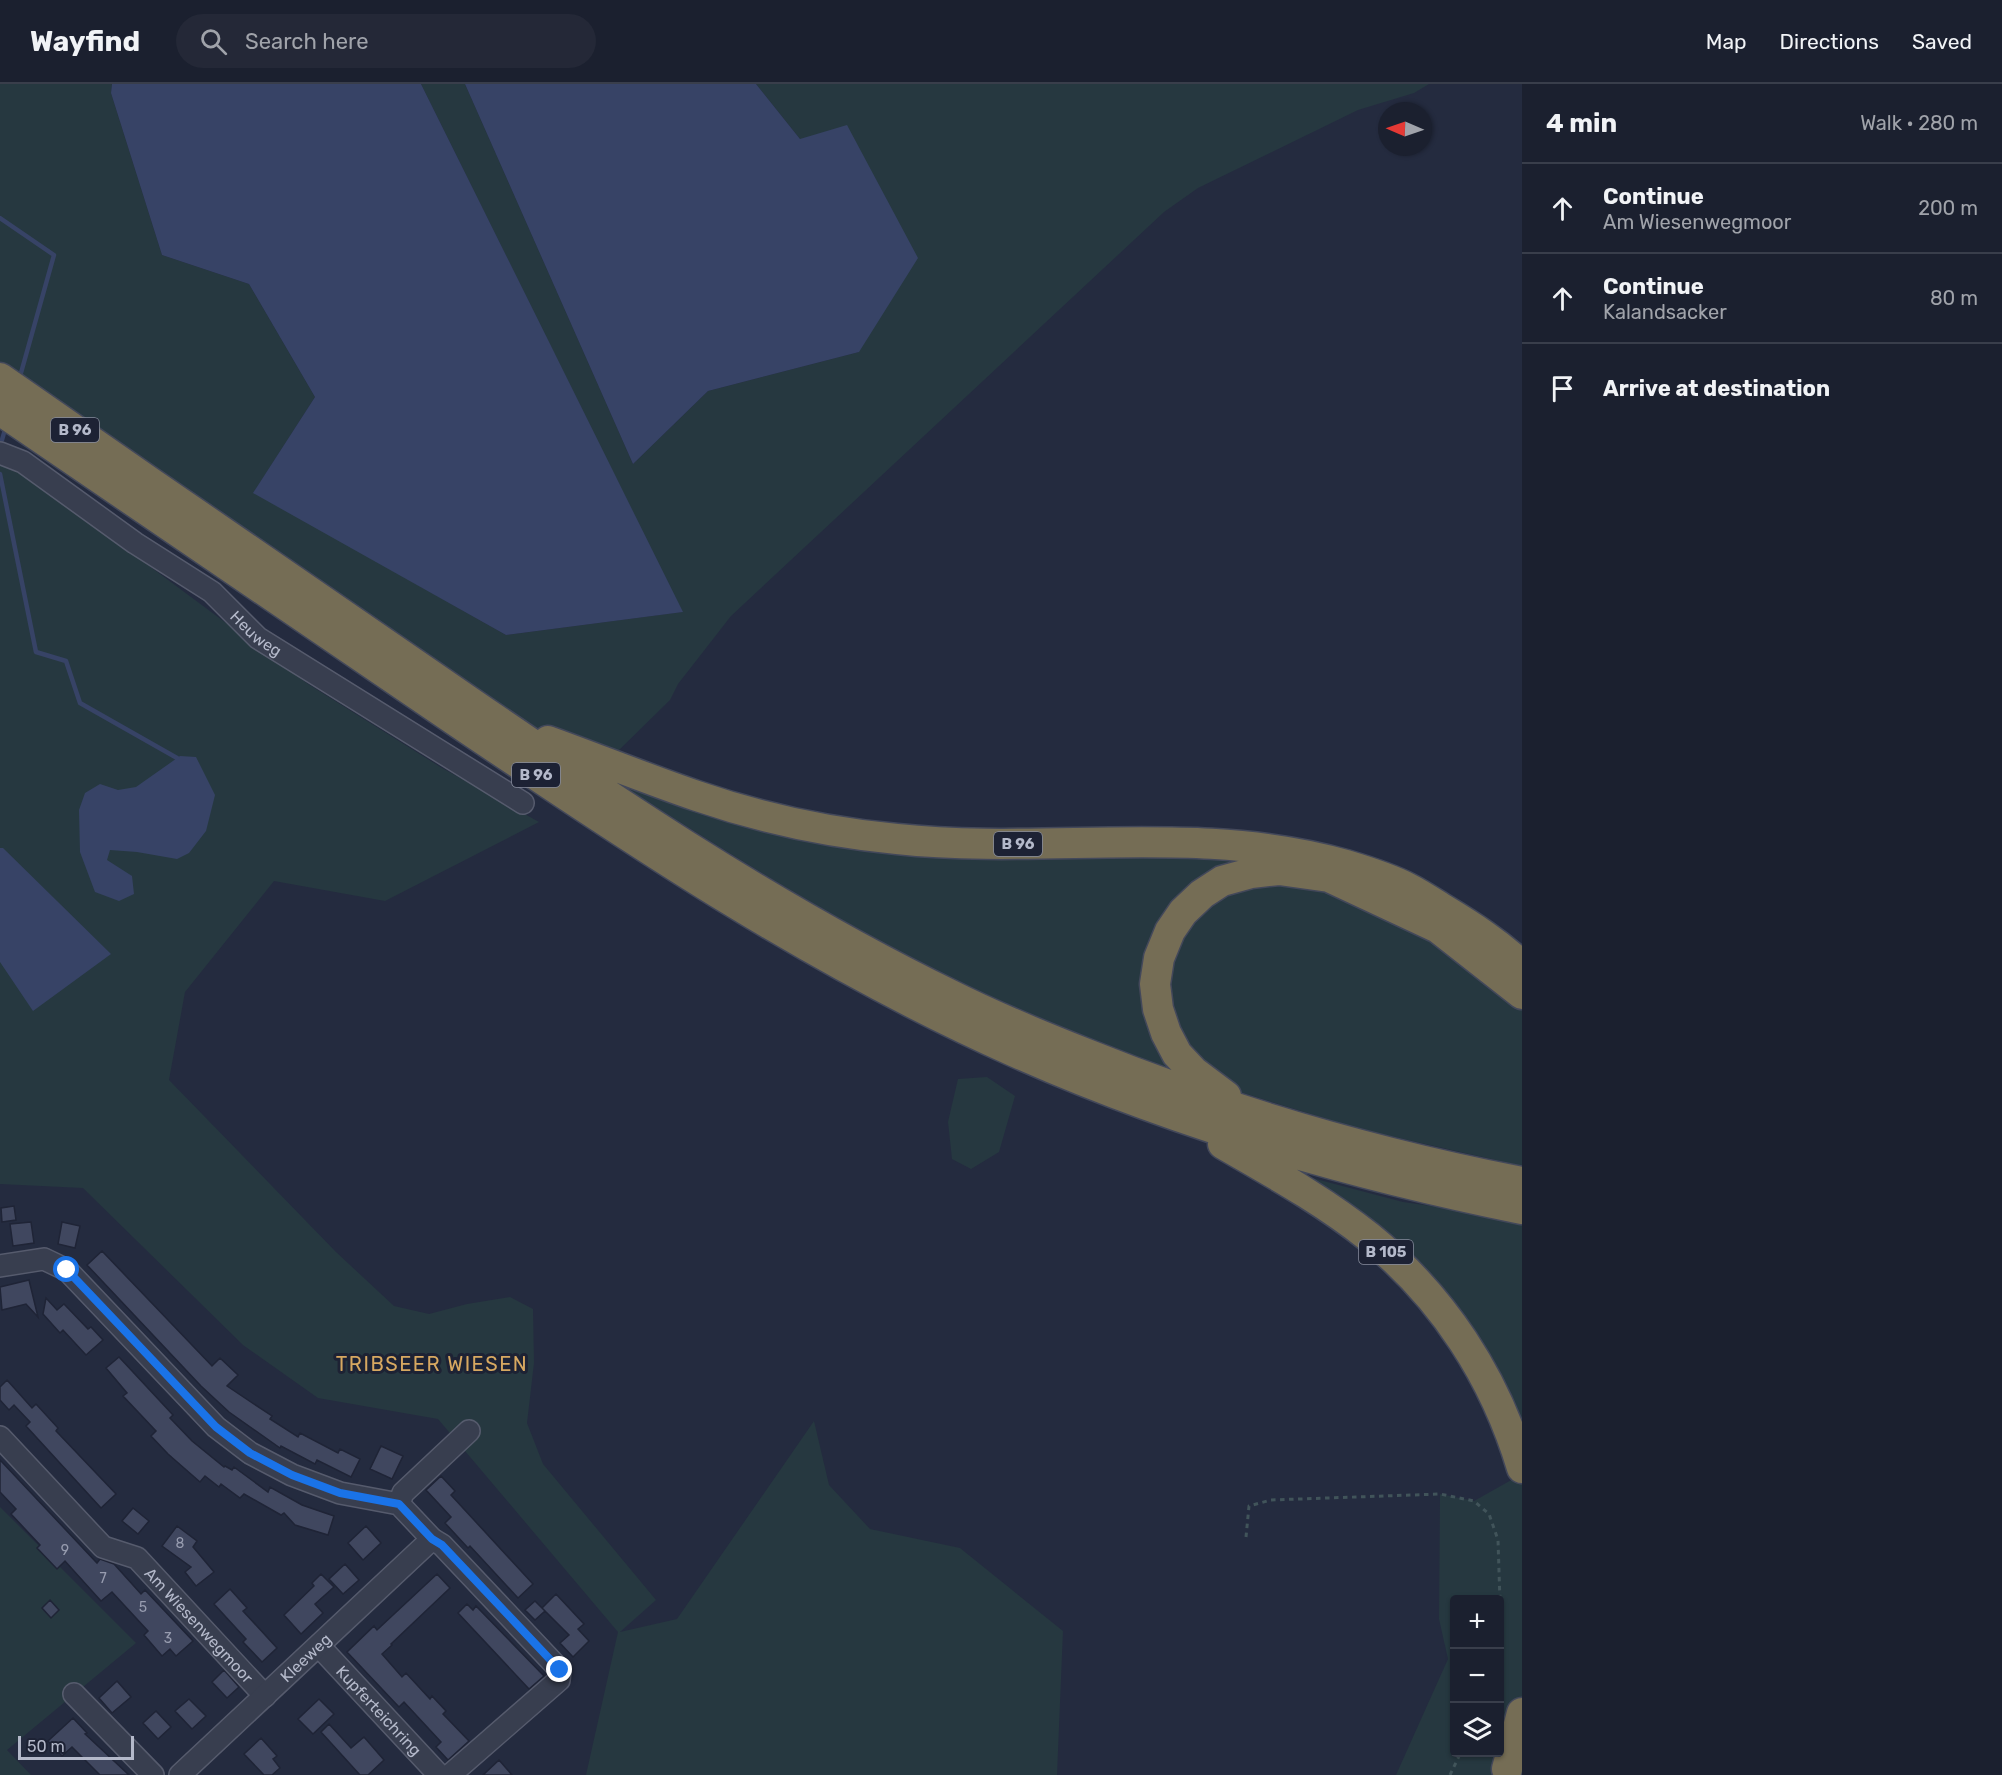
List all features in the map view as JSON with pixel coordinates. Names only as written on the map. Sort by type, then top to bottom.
[{"type":"highway","name":"B 96","points":[[0,378],[146,495],[615,829],[781,932],[864,978],[1016,1053],[1169,1113],[1247,1140],[1357,1170],[1451,1195],[1522,1209]]},
{"type":"highway","name":"B 96","points":[[0,410],[146,495],[501,723],[712,862],[873,955],[952,996],[1126,1070],[1251,1114],[1362,1147],[1522,1182]]},
{"type":"highway","name":"B 96","points":[[501,723],[698,796],[818,828],[895,839],[965,845],[1154,842],[1236,844],[1322,859],[1408,887],[1474,927],[1522,966]]},
{"type":"highway","name":"B 96","points":[[1251,1114],[1194,1072],[1177,1054],[1166,1033],[1155,984],[1160,958],[1170,931],[1182,912],[1202,894],[1222,881],[1251,873],[1279,870],[1329,878],[1438,928],[1522,994]]},
{"type":"highway","name":"B 105","points":[[1169,1113],[1307,1193],[1368,1236],[1414,1279],[1441,1309],[1485,1375],[1502,1410],[1522,1468]]},
{"type":"highway","points":[[1505,1772],[1522,1713]]},
{"type":"highway","points":[[1505,1772],[1522,1742]]},
{"type":"street","name":"Heuweg","points":[[0,453],[23,462],[135,543],[212,592],[258,638],[523,803]]},
{"type":"street","points":[[0,1266],[44,1259],[67,1270],[216,1427],[250,1453],[292,1475],[340,1493],[399,1504],[432,1539],[442,1545],[560,1670],[559,1680],[450,1775]]},
{"type":"street","points":[[399,1504],[403,1493],[469,1431]]},
{"type":"street","name":"Am Wiesenwegmoor","points":[[0,1437],[103,1547],[137,1558],[265,1696]]},
{"type":"street","name":"Kleeweg","points":[[180,1775],[432,1539]]},
{"type":"street","name":"Kupferteichring","points":[[319,1646],[439,1775]]},
{"type":"street","points":[[74,1694],[153,1775]]},
{"type":"path","points":[[1246,1537],[1250,1506],[1271,1500],[1440,1494],[1474,1501],[1489,1514],[1498,1540],[1500,1595]]},
{"type":"path","points":[[1450,1775],[1459,1757]]},
{"type":"shaded area","points":[[0,84],[112,84],[111,93],[162,255],[249,284],[315,397],[254,492],[506,635],[682,612],[421,84],[465,84],[633,464],[708,391],[859,352],[800,139],[756,84],[1429,84],[1414,93],[1378,102],[1358,110],[1198,188],[1164,212],[731,616],[678,684],[670,700],[615,754],[501,723],[0,374]]},
{"type":"shaded area","points":[[0,460],[16,467],[308,684],[442,768],[539,822],[385,901],[274,881],[185,992],[169,1080],[336,1252],[394,1306],[429,1314],[467,1304],[510,1297],[533,1309],[534,1363],[527,1423],[543,1464],[656,1600],[620,1632],[677,1619],[814,1421],[829,1485],[870,1529],[960,1548],[1063,1631],[1057,1775],[586,1775],[618,1632],[438,1419],[318,1398],[243,1345],[83,1188],[0,1184]]},
{"type":"shaded area","points":[[579,758],[721,811],[1235,852],[1460,934],[1248,865],[1154,946],[1182,1077],[1027,1015],[925,965],[824,910]]},
{"type":"shaded area","points":[[1302,878],[1467,956],[1522,1004],[1522,1166],[1359,1129],[1233,1090],[1176,1043],[1166,951],[1221,889]]},
{"type":"shaded area","points":[[987,1077],[1015,1096],[999,1152],[971,1169],[952,1159],[948,1122],[958,1079]]},
{"type":"shaded area","points":[[1274,1168],[1403,1202],[1459,1210],[1522,1224],[1522,1450],[1470,1341]]},
{"type":"shaded area","points":[[1522,1474],[1522,1713],[1504,1775],[1396,1775],[1448,1659],[1439,1619],[1440,1494],[1474,1501]]},
{"type":"shaded area","points":[[0,1507],[136,1643],[7,1750],[31,1775],[0,1775]]},
{"type":"water","points":[[112,84],[421,84],[683,612],[506,635],[253,493],[315,397],[249,284],[162,255],[111,93]]},
{"type":"water","points":[[465,84],[756,84],[800,139],[847,125],[918,258],[859,352],[708,391],[633,464]]},
{"type":"water","points":[[180,756],[196,757],[215,795],[206,831],[189,853],[177,859],[110,850],[107,860],[132,876],[134,894],[119,901],[95,892],[80,852],[79,810],[85,793],[100,784],[118,790],[136,787]]},
{"type":"water","points":[[0,848],[3,848],[111,954],[33,1011],[0,962]]},
{"type":"building","points":[[14,1206],[16,1220],[2,1222],[1,1208]]},
{"type":"building","points":[[31,1222],[34,1243],[13,1246],[10,1224]]},
{"type":"building","points":[[62,1222],[80,1226],[75,1248],[58,1244]]},
{"type":"building","points":[[102,1251],[212,1366],[220,1358],[238,1375],[227,1386],[272,1416],[270,1419],[298,1437],[300,1433],[338,1453],[340,1449],[360,1459],[351,1477],[317,1460],[315,1464],[281,1446],[280,1448],[229,1412],[201,1386],[87,1265]]},
{"type":"building","points":[[29,1280],[38,1317],[26,1304],[2,1310],[0,1287]]},
{"type":"building","points":[[46,1298],[57,1310],[64,1304],[88,1329],[91,1327],[103,1340],[86,1355],[63,1330],[60,1333],[43,1314]]},
{"type":"building","points":[[119,1357],[173,1415],[170,1418],[192,1441],[224,1467],[232,1470],[234,1467],[268,1492],[270,1487],[302,1505],[334,1516],[328,1535],[295,1525],[284,1513],[281,1515],[244,1494],[240,1498],[221,1484],[219,1487],[205,1476],[200,1482],[151,1436],[156,1431],[123,1396],[127,1393],[106,1368]]},
{"type":"building","points":[[7,1380],[32,1408],[36,1404],[58,1428],[56,1431],[116,1494],[101,1508],[26,1426],[30,1422],[14,1405],[9,1410],[0,1400],[0,1387]]},
{"type":"building","points":[[381,1446],[403,1456],[392,1479],[370,1469]]},
{"type":"building","points":[[0,1460],[97,1563],[100,1559],[114,1564],[141,1594],[145,1590],[193,1641],[176,1656],[170,1649],[162,1656],[144,1635],[148,1631],[112,1592],[101,1601],[65,1561],[57,1569],[37,1548],[40,1545],[11,1514],[16,1509],[0,1492]]},
{"type":"building","points":[[441,1476],[455,1491],[451,1495],[533,1584],[518,1598],[470,1546],[468,1548],[445,1523],[451,1517],[426,1490]]},
{"type":"building","points":[[133,1508],[149,1521],[138,1534],[122,1521]]},
{"type":"building","points":[[177,1526],[197,1541],[193,1547],[214,1572],[196,1586],[185,1572],[191,1567],[162,1546]]},
{"type":"building","points":[[366,1526],[381,1543],[363,1560],[348,1543]]},
{"type":"building","points":[[345,1564],[359,1580],[343,1594],[329,1579]]},
{"type":"building","points":[[321,1574],[334,1587],[315,1604],[323,1613],[301,1634],[284,1615],[314,1586],[312,1583]]},
{"type":"building","points":[[437,1574],[450,1588],[382,1654],[402,1677],[406,1673],[430,1699],[432,1696],[446,1711],[443,1714],[469,1741],[448,1760],[436,1747],[441,1742],[404,1702],[399,1707],[347,1652],[374,1626],[377,1630]]},
{"type":"building","points":[[230,1589],[247,1608],[243,1611],[277,1648],[262,1662],[243,1642],[246,1639],[214,1604]]},
{"type":"building","points":[[556,1594],[584,1624],[578,1629],[589,1641],[573,1657],[560,1643],[569,1635],[542,1608]]},
{"type":"building","points":[[50,1600],[59,1610],[51,1618],[42,1608]]},
{"type":"building","points":[[535,1601],[545,1611],[535,1620],[525,1610]]},
{"type":"building","points":[[467,1604],[473,1610],[476,1606],[544,1676],[529,1689],[458,1613]]},
{"type":"building","points":[[224,1670],[239,1687],[227,1698],[212,1682]]},
{"type":"building","points":[[117,1681],[131,1697],[112,1713],[99,1698]]},
{"type":"building","points":[[189,1699],[206,1716],[192,1729],[175,1711]]},
{"type":"building","points":[[319,1699],[334,1714],[313,1734],[298,1719]]},
{"type":"building","points":[[156,1711],[171,1727],[158,1739],[143,1723]]},
{"type":"building","points":[[73,1718],[87,1733],[85,1734],[129,1775],[100,1775],[72,1747],[62,1756],[48,1741]]},
{"type":"building","points":[[329,1724],[351,1748],[364,1737],[384,1760],[368,1775],[360,1775],[321,1732]]},
{"type":"building","points":[[261,1738],[277,1756],[273,1759],[280,1768],[272,1775],[264,1775],[244,1754]]},
{"type":"building","points":[[499,1760],[512,1775],[483,1775]]},
{"type":"waterway","points":[[0,218],[54,255],[19,380]]},
{"type":"waterway","points":[[2,440],[6,426]]},
{"type":"waterway","points":[[0,474],[36,652],[66,661],[80,703],[177,758]]},
{"type":"district","name":"TRIBSEER WIESEN","points":[[432,1364]]},
{"type":"route","points":[[67,1270],[216,1427],[250,1453],[292,1475],[340,1493],[399,1504],[432,1539],[442,1545],[560,1670]]}]
